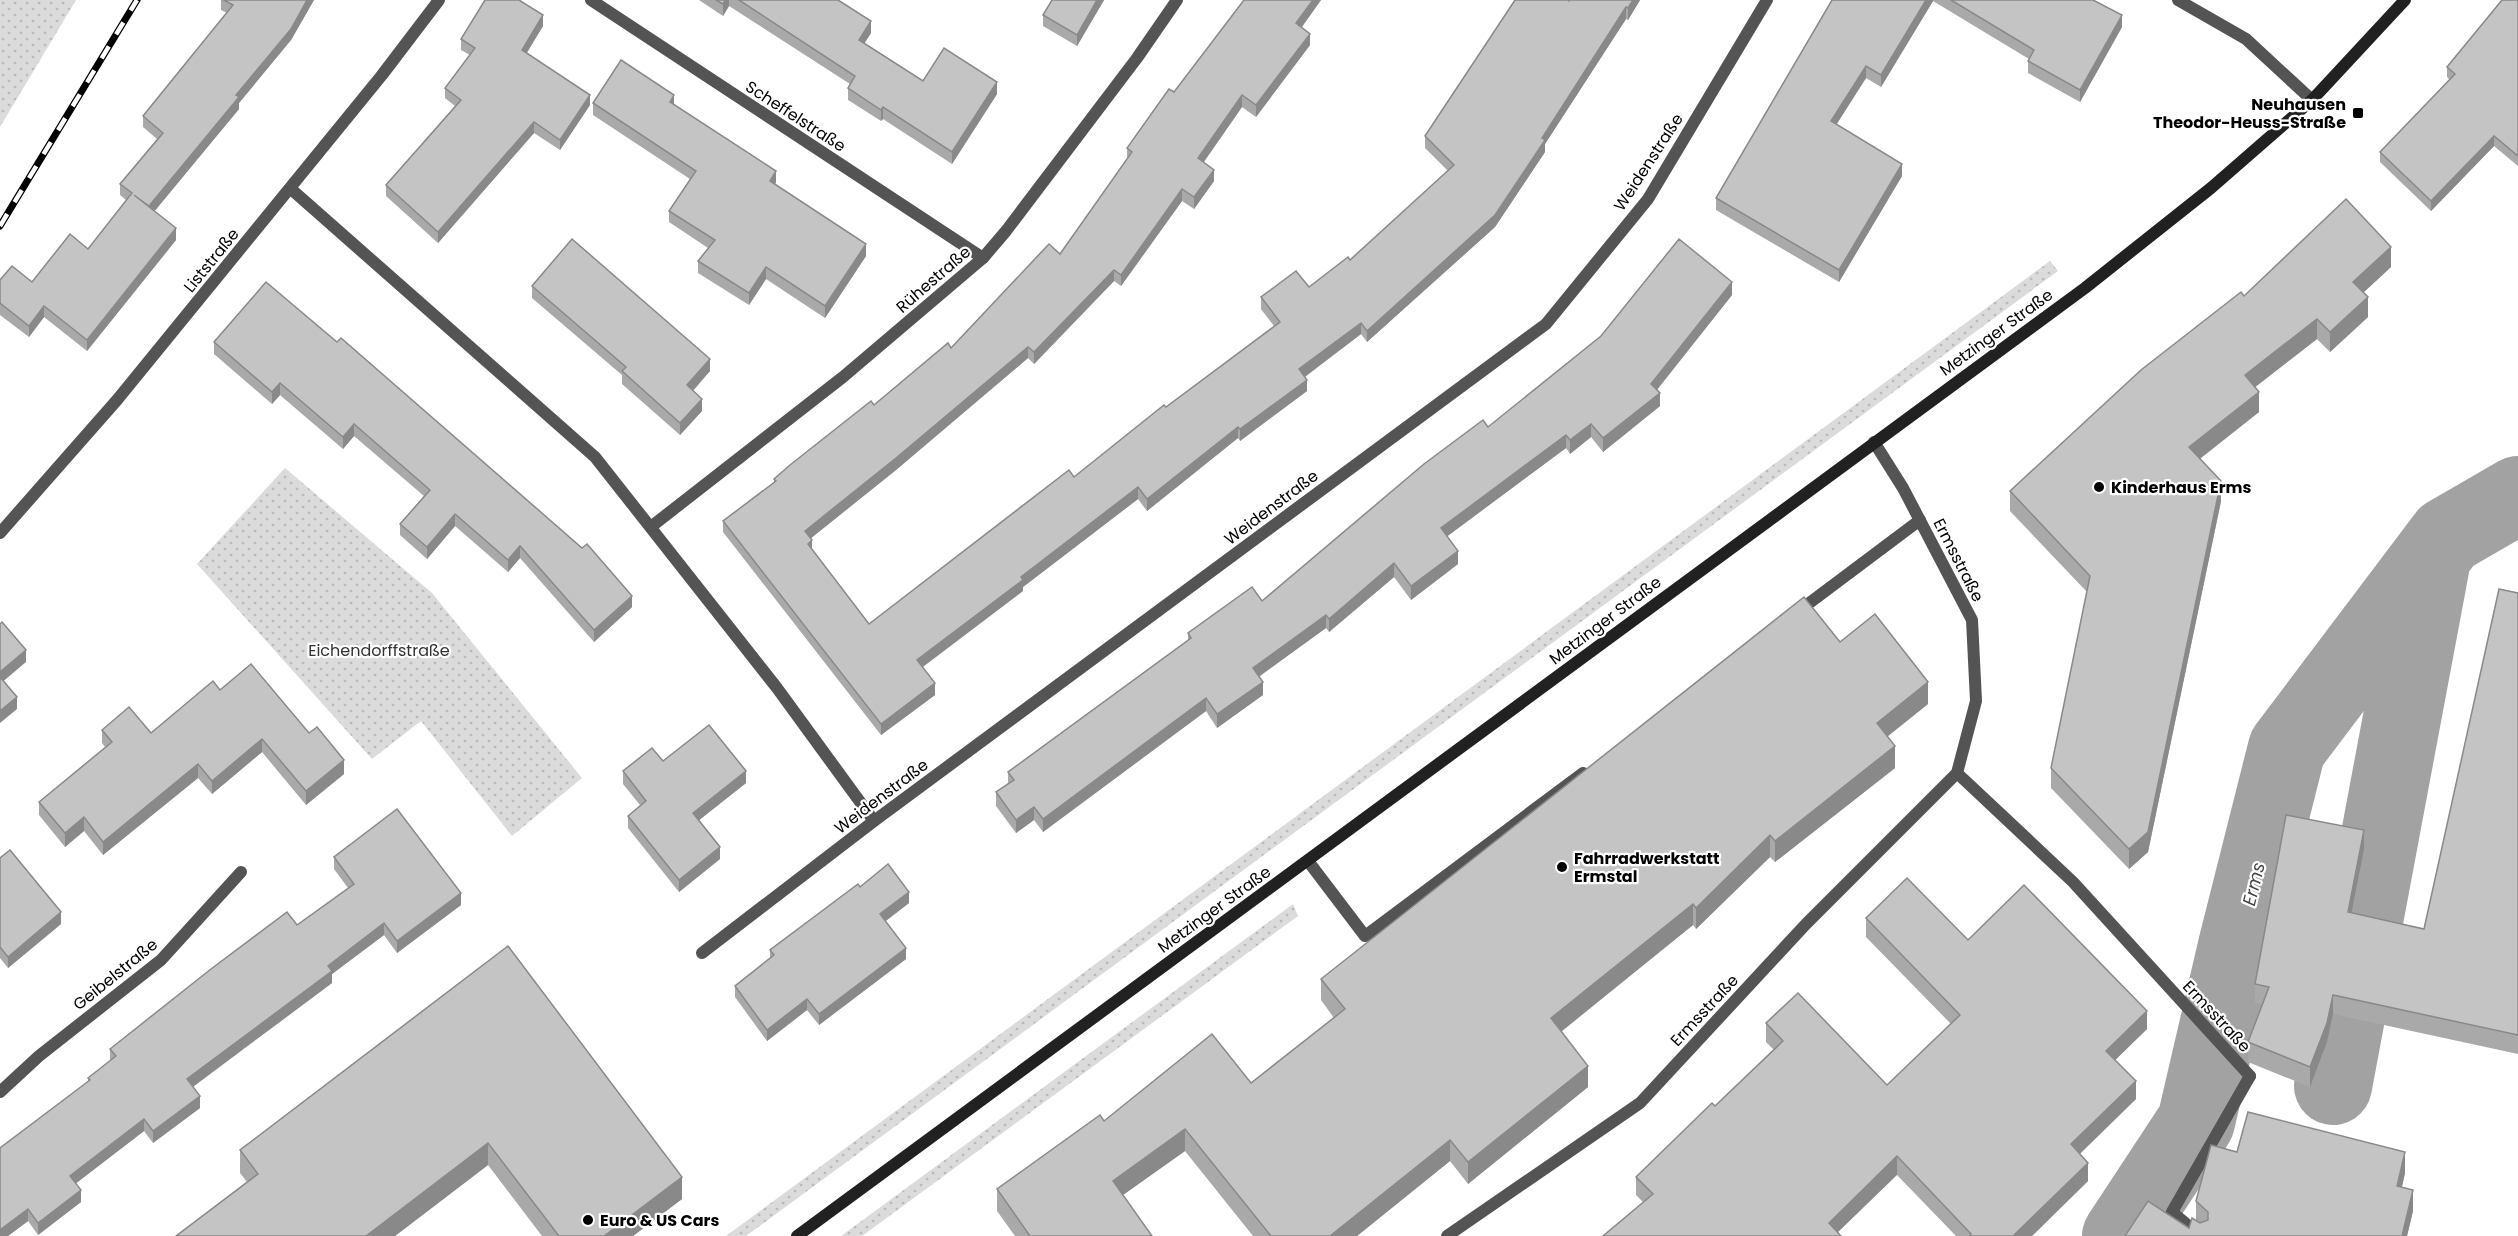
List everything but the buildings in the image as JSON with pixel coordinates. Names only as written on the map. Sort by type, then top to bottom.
[{"type":"street","name":"Liststraße","points":[[0,533],[117,400],[291,189],[390,66],[439,0]]},
{"type":"street","name":"Scheffelstraße","points":[[591,0],[983,258]]},
{"type":"street","name":"Rühestraße","points":[[652,526],[843,377],[983,258],[1137,58],[1177,0]]},
{"type":"street","name":"Weidenstraße","points":[[702,953],[874,821],[1546,324],[1648,199],[1767,0]]},
{"type":"street","points":[[2178,0],[2246,39],[2312,100]]},
{"type":"street","name":"Metzinger Straße","points":[[797,1236],[2085,288],[2211,188],[2312,100],[2406,0]]},
{"type":"street","points":[[291,189],[595,458],[652,526],[777,688],[874,821]]},
{"type":"street","name":"Ermsstraße","points":[[1447,1236],[1640,1104],[1806,924],[1957,773],[1976,701],[1971,620],[1920,520],[1875,442]]},
{"type":"street","points":[[1786,620],[1920,520]]},
{"type":"street","points":[[1308,861],[1365,936],[1594,764]]},
{"type":"street","name":"Ermsstraße","points":[[1957,773],[2073,882],[2250,1077],[2172,1212],[2201,1236]]},
{"type":"street","name":"Geibelstraße","points":[[0,1092],[39,1056],[161,960],[241,872]]},
{"type":"green space","points":[[0,0],[76,0],[0,127]]},
{"type":"green space","points":[[2050,261],[2058,271],[746,1236],[726,1236]]},
{"type":"green space","name":"Eichendorffstraße","points":[[285,468],[432,593],[582,778],[512,836],[421,721],[372,759],[197,564]]},
{"type":"green space","points":[[1293,904],[1298,916],[862,1236],[841,1236]]},
{"type":"waterway","name":"Erms","points":[[2121,1236],[2196,1122],[2287,748],[2447,536],[2518,495]]},
{"type":"waterway","name":"Erms","points":[[2333,1086],[2430,569]]},
{"type":"railway","points":[[0,226],[137,0]]},
{"type":"place","name":"Neuhausen Theodor-Heuss-Straße","points":[[2358,113]]},
{"type":"place","name":"Kinderhaus Erms","points":[[2099,487]]},
{"type":"place","name":"Fahrradwerkstatt Ermstal","points":[[1562,867]]},
{"type":"place","name":"Euro & US Cars","points":[[588,1220]]}]
